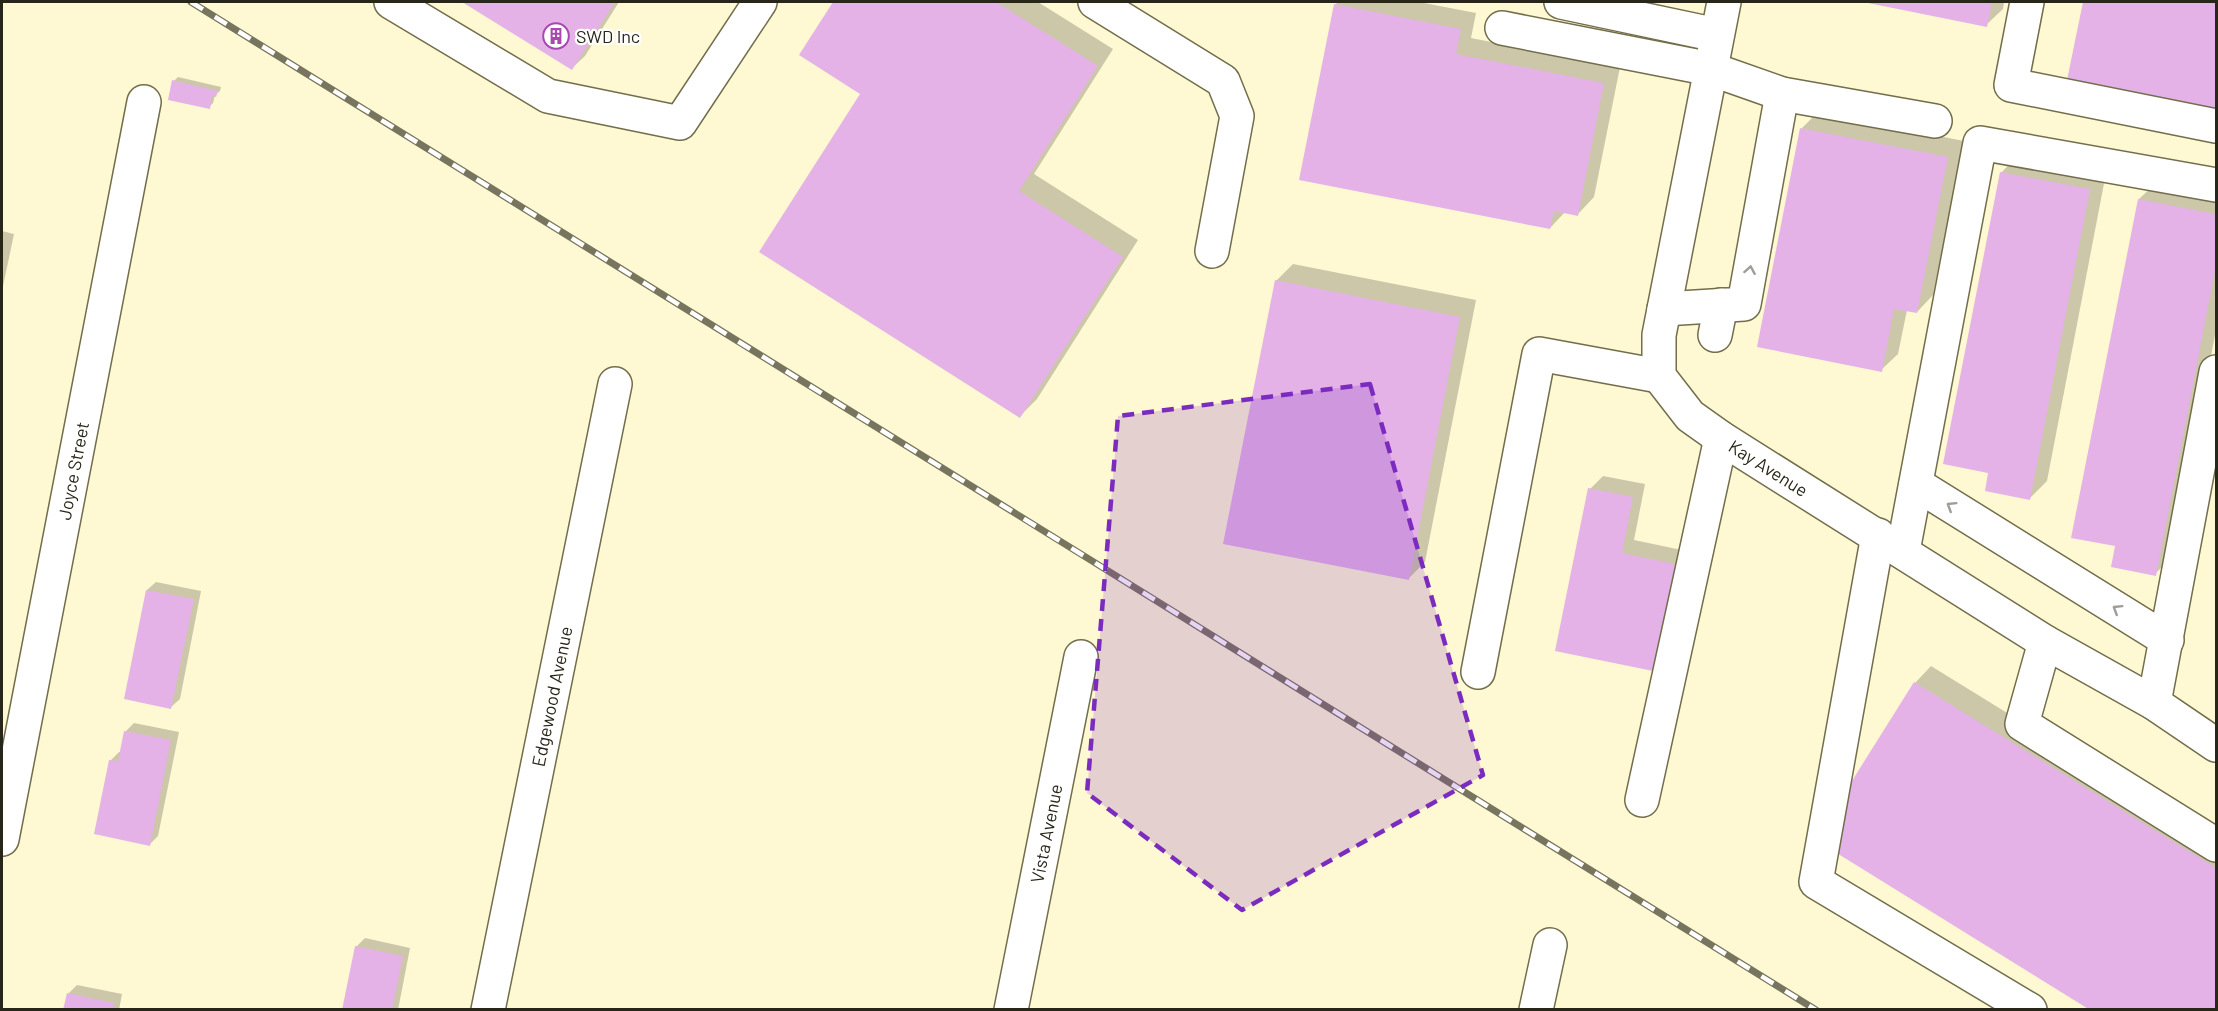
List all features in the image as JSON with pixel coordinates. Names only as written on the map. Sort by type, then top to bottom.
[{"type":"street","points":[[391,2],[548,96],[680,123],[760,2]]},
{"type":"street","points":[[1095,2],[1223,81],[1237,116],[1212,251]]},
{"type":"street","points":[[1562,2],[1718,35]]},
{"type":"street","points":[[1478,672],[1539,354],[1659,376],[1659,335],[1724,2]]},
{"type":"street","points":[[2027,2],[2011,85],[2217,126]]},
{"type":"street","points":[[1502,28],[1711,69],[1782,94],[1935,121]]},
{"type":"street","points":[[1664,309],[1718,320],[1744,304],[1782,94]]},
{"type":"street","name":"Joyce Street","points":[[2,839],[144,102]]},
{"type":"street","points":[[2030,1010],[1816,882],[1890,543],[1916,484],[1980,143],[2217,185]]},
{"type":"street","points":[[2154,704],[2217,372]]},
{"type":"street","name":"Kay Avenue","points":[[1659,376],[1690,416],[1721,438],[2045,642],[2154,704],[2217,745]]},
{"type":"street","name":"Edgewood Avenue","points":[[488,1010],[615,384]]},
{"type":"street","points":[[1642,800],[1721,438]]},
{"type":"street","points":[[1916,484],[2167,640]]},
{"type":"street","points":[[2045,642],[2022,724],[2217,845]]},
{"type":"street","name":"Vista Avenue","points":[[1011,1010],[1082,657]]},
{"type":"street","points":[[1536,1010],[1550,945]]},
{"type":"highlighted area","points":[[1370,384],[1483,775],[1242,910],[1087,793],[1118,416]]},
{"type":"building","name":"SWD Inc","points":[[462,2],[615,2],[572,70]]},
{"type":"building","points":[[833,2],[996,2],[1098,66],[1019,191],[1123,257],[1020,418],[759,252],[860,94],[799,55]]},
{"type":"building","points":[[1863,2],[1992,2],[1987,27]]},
{"type":"building","points":[[2083,2],[2216,2],[2216,115],[2066,85]]},
{"type":"building","points":[[1334,4],[1461,29],[1456,54],[1604,83],[1578,216],[1554,211],[1550,229],[1299,180]]},
{"type":"building","points":[[172,80],[218,91],[216,97],[212,96],[210,109],[168,100]]},
{"type":"building","points":[[1800,128],[1948,157],[1917,313],[1894,309],[1882,372],[1757,347]]},
{"type":"building","points":[[2000,172],[2090,189],[2030,500],[1985,491],[1988,473],[1943,464]]},
{"type":"building","points":[[2138,199],[2216,214],[2216,265],[2156,576],[2111,567],[2115,546],[2071,538]]},
{"type":"building","points":[[1275,280],[1460,317],[1409,580],[1223,544]]},
{"type":"building","points":[[1588,488],[1633,497],[1622,553],[1684,566],[1663,673],[1555,651]]},
{"type":"building","points":[[146,590],[194,599],[171,709],[124,699]]},
{"type":"building","points":[[1914,682],[2216,868],[2216,1010],[2090,1010],[1835,852],[1850,784]]},
{"type":"building","points":[[124,731],[171,740],[150,846],[94,834],[109,760],[118,761]]},
{"type":"building","points":[[355,946],[403,956],[392,1010],[342,1010]]},
{"type":"building","points":[[67,993],[114,1003],[113,1010],[63,1010]]},
{"type":"railway","points":[[191,2],[1816,1010]]},
{"type":"place","name":"SWD Inc","points":[[556,36]]}]
